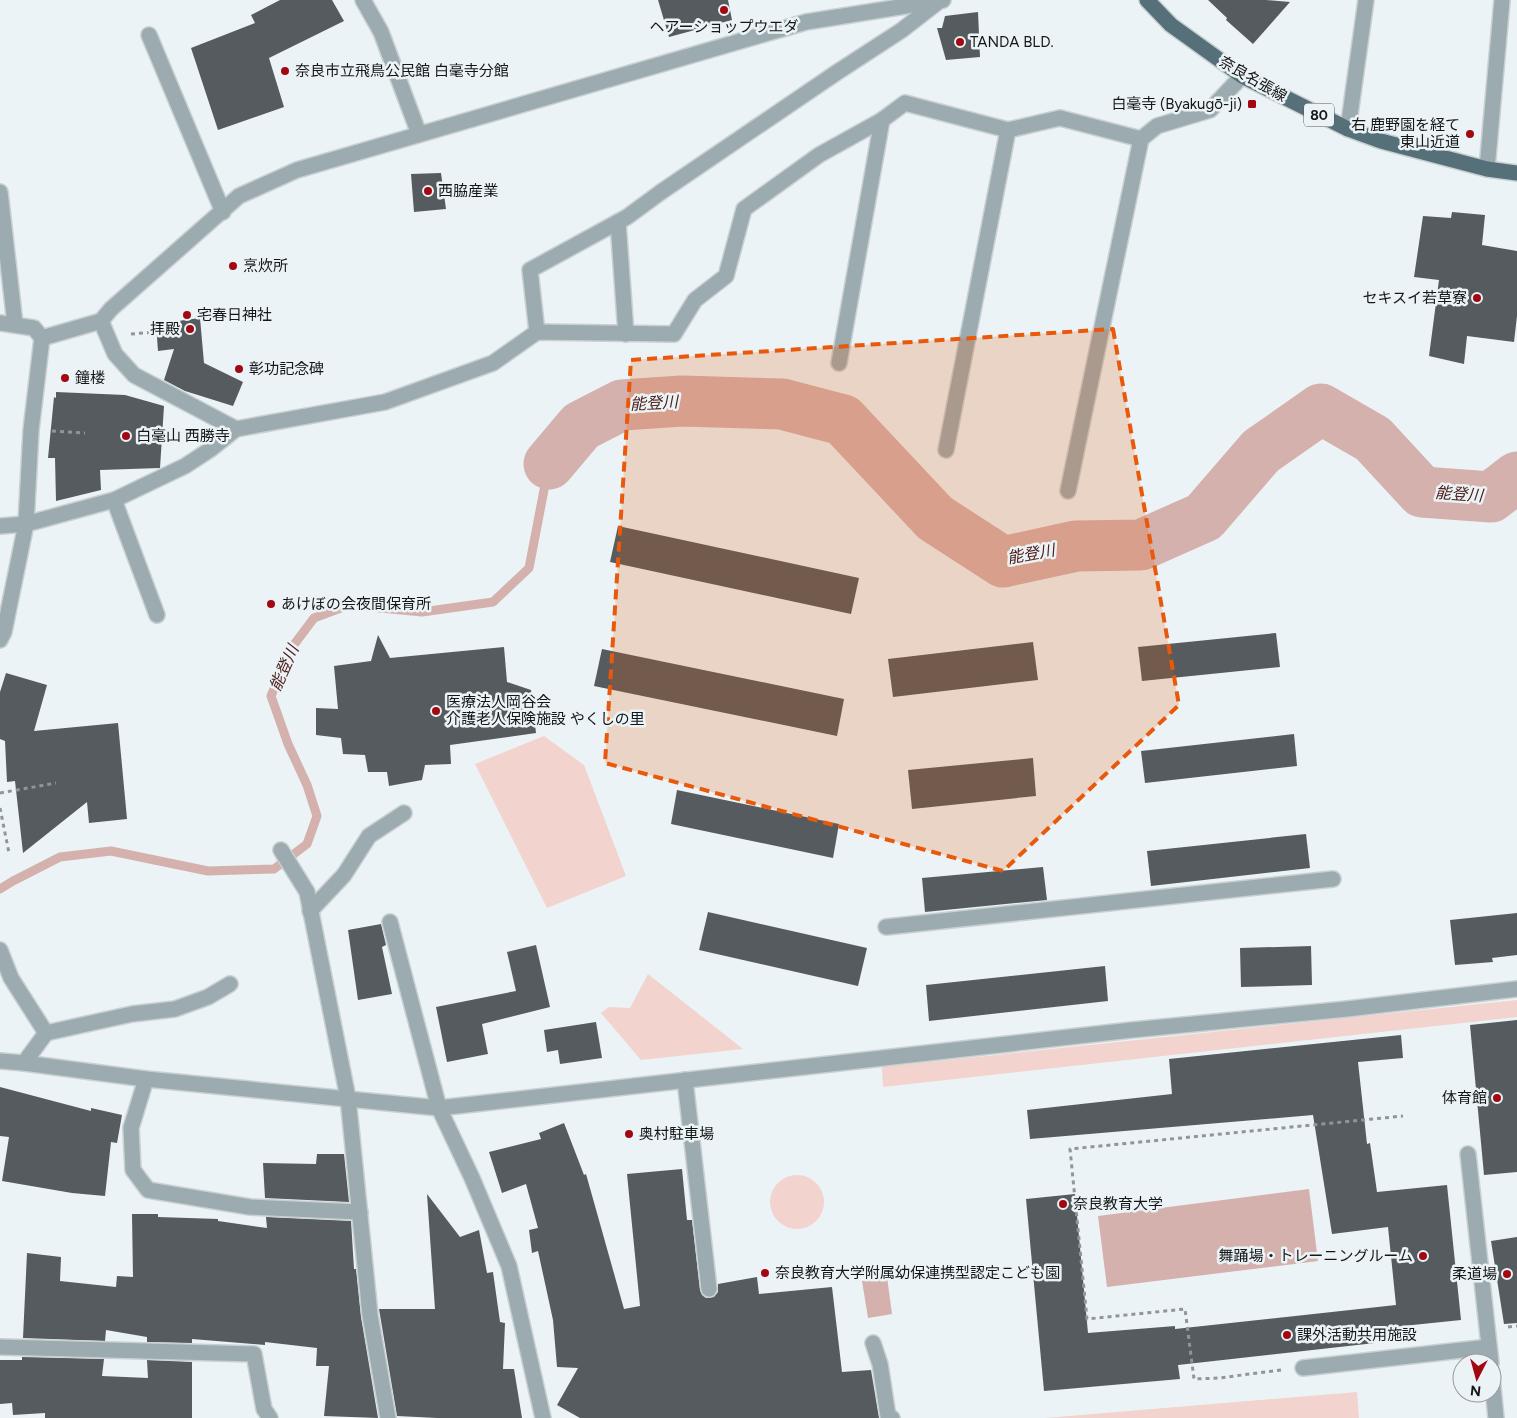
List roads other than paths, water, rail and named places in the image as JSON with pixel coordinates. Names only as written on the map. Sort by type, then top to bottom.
[{"type":"main road","name":"奈良名張線","points":[[1148,0],[1171,25],[1242,76],[1348,129],[1381,141],[1487,169],[1517,173]]},
{"type":"street","points":[[362,0],[381,32],[419,134]]},
{"type":"street","points":[[42,338],[101,321],[111,309],[239,196],[297,170],[806,22],[942,0]]},
{"type":"street","points":[[537,332],[530,270],[618,222],[828,78],[902,30],[942,0]]},
{"type":"street","points":[[1348,129],[1366,0]]},
{"type":"street","points":[[1487,169],[1502,0]]},
{"type":"street","points":[[149,35],[223,212]]},
{"type":"street","points":[[1068,491],[1141,139],[1157,126],[1210,110],[1242,76]]},
{"type":"street","points":[[0,526],[26,524],[114,500],[185,466],[211,449],[236,429],[385,402],[493,363],[537,332],[674,334],[695,300],[726,276],[744,209],[819,155],[882,120],[905,103],[1008,130],[1060,118],[1141,139]]},
{"type":"street","points":[[838,363],[882,120]]},
{"type":"street","points":[[946,450],[1008,130]]},
{"type":"street","points":[[0,192],[8,324],[34,328],[42,338],[31,430],[26,524],[1,635]]},
{"type":"street","points":[[618,222],[626,334]]},
{"type":"street","points":[[101,321],[115,354],[134,375],[236,429]]},
{"type":"street","points":[[114,500],[158,615]]},
{"type":"street","points":[[310,911],[344,875],[369,836],[404,813]]},
{"type":"street","points":[[281,850],[307,892],[348,1098],[370,1315],[388,1418]]},
{"type":"street","points":[[886,927],[1333,879]]},
{"type":"street","points":[[390,922],[439,1108],[472,1178],[509,1266],[543,1418]]},
{"type":"street","points":[[0,950],[10,978],[46,1034]]},
{"type":"street","points":[[24,1063],[46,1034],[132,1014],[175,1009],[208,997],[230,984]]},
{"type":"street","points":[[0,1061],[146,1079],[439,1108],[1132,1030],[1347,1009],[1517,988]]},
{"type":"street","points":[[146,1079],[131,1128],[133,1170],[148,1190],[250,1207],[360,1212]]},
{"type":"street","points":[[685,1080],[709,1289]]},
{"type":"street","points":[[1468,1154],[1490,1353]]},
{"type":"street","points":[[873,1343],[880,1364],[888,1416],[892,1418]]},
{"type":"street","points":[[0,1347],[254,1354],[264,1409],[270,1418]]},
{"type":"street","points":[[1303,1368],[1489,1347]]},
{"type":"street","points":[[1495,1403],[1496,1418]]},
{"type":"waterway","name":"能登川","points":[[549,464],[581,426],[622,405],[682,401],[782,404],[843,420],[935,518],[1003,562],[1076,546],[1141,545],[1204,517],[1261,451],[1321,409],[1373,439],[1422,492],[1491,497],[1517,477]]},
{"type":"waterway","name":"能登川","points":[[0,889],[60,857],[111,851],[208,871],[274,869],[307,844],[317,816],[307,785],[288,744],[271,696],[290,650],[314,618],[349,605],[422,612],[493,602],[529,568],[549,464]]},
{"type":"place","name":"ヘアーショップウエダ","points":[[724,10]]},
{"type":"place","name":"TANDA BLD.","points":[[960,42]]},
{"type":"place","name":"奈良市立飛鳥公民館 白毫寺分館","points":[[285,71]]},
{"type":"place","name":"白毫寺 (Byakugō-ji)","points":[[1252,104]]},
{"type":"place","name":"右 鹿野園を経て 東山近道","points":[[1470,134]]},
{"type":"place","name":"西脇産業","points":[[428,191]]},
{"type":"place","name":"烹炊所","points":[[233,266]]},
{"type":"place","name":"セキスイ若草寮","points":[[1477,298]]},
{"type":"place","name":"宅春日神社","points":[[187,315]]},
{"type":"place","name":"拝殿","points":[[190,329]]},
{"type":"place","name":"彰功記念碑","points":[[239,369]]},
{"type":"place","name":"鐘楼","points":[[65,378]]},
{"type":"place","name":"白毫山 西勝寺","points":[[126,436]]},
{"type":"place","name":"あけぼの会夜間保育所","points":[[271,604]]},
{"type":"place","name":"医療法人岡谷会 介護老人保険施設 やくしの里","points":[[436,711]]},
{"type":"place","name":"体育館","points":[[1497,1098]]},
{"type":"place","name":"奥村駐車場","points":[[629,1134]]},
{"type":"place","name":"奈良教育大学","points":[[1063,1204]]},
{"type":"place","name":"舞踊場・トレーニングルーム","points":[[1423,1256]]},
{"type":"place","name":"奈良教育大学附属幼保連携型認定こども園","points":[[765,1273]]},
{"type":"place","name":"柔道場","points":[[1507,1274]]},
{"type":"place","name":"課外活動共用施設","points":[[1287,1335]]}]
